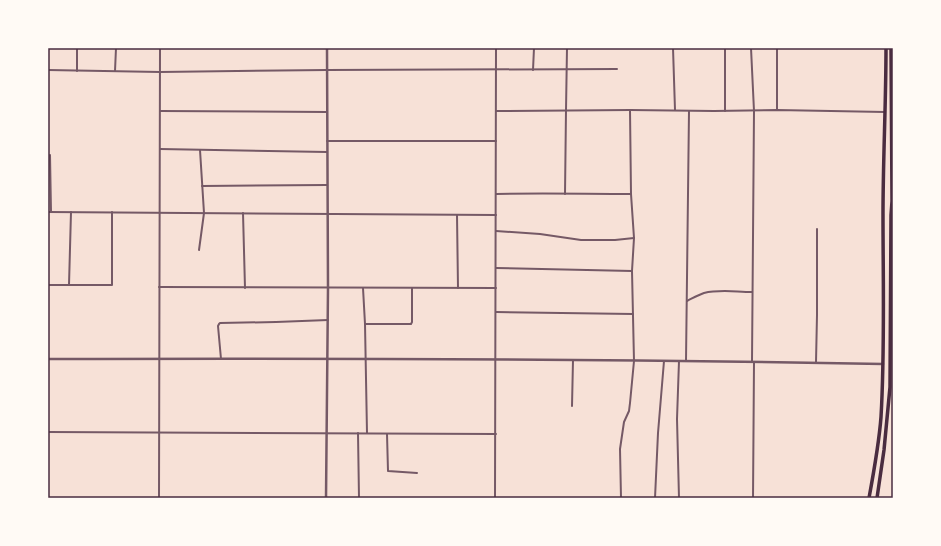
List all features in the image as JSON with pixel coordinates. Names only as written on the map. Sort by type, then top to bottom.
[{"type":"highway","points":[[869,498],[880,418],[883,364],[883,215],[886,48]]},
{"type":"highway","points":[[877,498],[888,418],[892,362],[891,48]]},
{"type":"highway","points":[[884,252],[891,252]]},
{"type":"street","points":[[77,48],[77,71]]},
{"type":"street","points":[[116,48],[116,71]]},
{"type":"street","points":[[159,498],[160,48]]},
{"type":"street","points":[[326,48],[328,185],[326,498]]},
{"type":"street","points":[[496,48],[496,498]]},
{"type":"street","points":[[533,70],[534,48]]},
{"type":"street","points":[[565,194],[567,48]]},
{"type":"street","points":[[673,48],[675,110]]},
{"type":"street","points":[[725,48],[725,111]]},
{"type":"street","points":[[751,48],[754,111],[752,498]]},
{"type":"street","points":[[777,48],[777,110]]},
{"type":"street","points":[[48,70],[160,72],[617,69]]},
{"type":"street","points":[[496,110],[777,110],[886,112]]},
{"type":"street","points":[[621,498],[620,449],[624,422],[630,403],[634,361],[632,271],[634,238],[631,194],[630,110]]},
{"type":"street","points":[[160,111],[327,112]]},
{"type":"street","points":[[686,361],[689,111]]},
{"type":"street","points":[[327,141],[496,141]]},
{"type":"street","points":[[160,149],[327,152]]},
{"type":"street","points":[[199,250],[204,213],[200,150]]},
{"type":"street","points":[[50,155],[49,212],[496,215]]},
{"type":"street","points":[[202,186],[328,185]]},
{"type":"street","points":[[496,194],[631,194]]},
{"type":"street","points":[[69,285],[71,212]]},
{"type":"street","points":[[48,285],[112,285],[112,212]]},
{"type":"street","points":[[243,213],[245,288]]},
{"type":"street","points":[[457,215],[458,288]]},
{"type":"street","points":[[816,229],[816,362]]},
{"type":"street","points":[[496,231],[540,234],[581,240],[614,240],[634,238]]},
{"type":"street","points":[[496,268],[632,271]]},
{"type":"street","points":[[159,287],[496,288]]},
{"type":"street","points":[[363,288],[367,434]]},
{"type":"street","points":[[365,324],[411,324],[413,308],[412,288]]},
{"type":"street","points":[[687,301],[709,292],[752,292]]},
{"type":"street","points":[[496,312],[633,314]]},
{"type":"street","points":[[221,359],[218,326],[220,322],[328,320]]},
{"type":"street","points":[[48,359],[573,360],[883,364]]},
{"type":"street","points":[[572,406],[573,360]]},
{"type":"street","points":[[655,498],[658,433],[664,361]]},
{"type":"street","points":[[679,361],[677,419],[679,498]]},
{"type":"street","points":[[48,432],[496,434]]},
{"type":"street","points":[[358,433],[359,498]]},
{"type":"street","points":[[388,434],[388,471],[417,473]]}]
